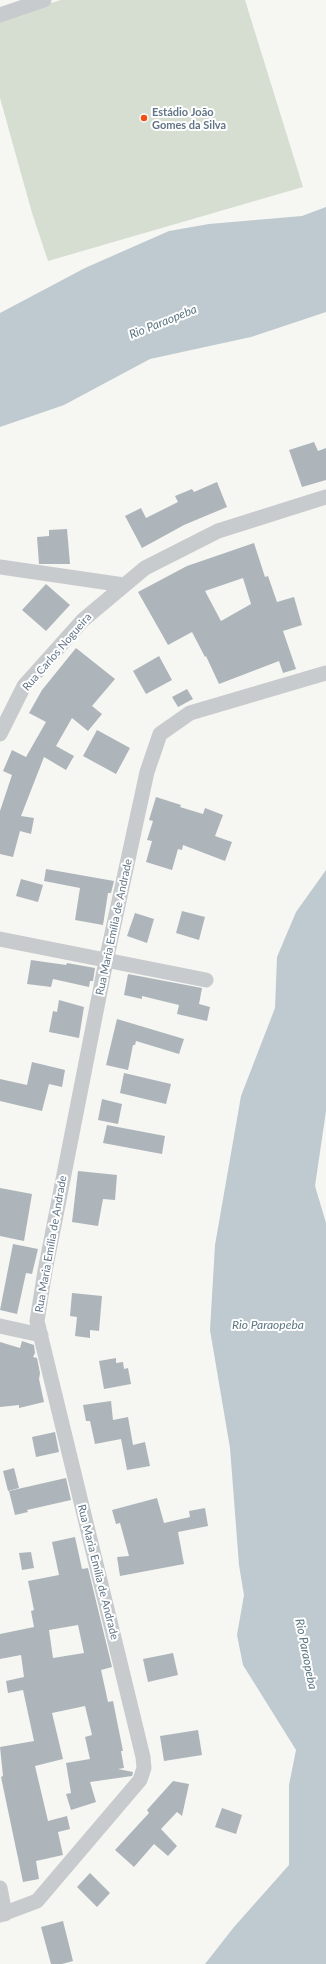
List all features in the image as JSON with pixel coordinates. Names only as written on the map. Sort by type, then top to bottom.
[{"type":"street","points":[[0,15],[44,0]]},
{"type":"street","name":"Rua Carlos Nogueira","points":[[0,734],[24,686],[83,620],[145,568],[218,531],[326,497]]},
{"type":"street","points":[[0,567],[124,585]]},
{"type":"street","name":"Rua Maria Emília de Andrade","points":[[3,1914],[37,1901],[140,1780],[144,1768],[143,1757],[37,1321],[45,1271],[106,961],[147,772],[160,734],[190,713],[326,673]]},
{"type":"street","points":[[0,939],[206,980]]},
{"type":"street","points":[[0,1326],[41,1335]]},
{"type":"street","points":[[0,1888],[3,1914]]},
{"type":"shaded area","name":"Estádio João Gomes da Silva","points":[[61,0],[245,0],[303,187],[48,261],[32,213],[0,98],[0,18]]},
{"type":"water","name":"Rio Paraopeba","points":[[326,207],[326,312],[251,337],[150,359],[64,405],[0,427],[0,313],[85,268],[169,231],[209,224],[302,216]]},
{"type":"water","name":"Rio Paraopeba","points":[[326,870],[326,1111],[315,1186],[326,1223],[326,1964],[205,1964],[234,1927],[289,1865],[289,1785],[296,1750],[243,1665],[237,1635],[244,1595],[239,1565],[230,1448],[210,1330],[215,1245],[241,1096],[275,1008],[277,957],[296,912]]},
{"type":"building","points":[[314,442],[318,451],[326,448],[326,480],[302,487],[289,450]]},
{"type":"building","points":[[217,482],[227,507],[184,525],[142,548],[125,516],[141,508],[146,518],[178,502],[175,496],[192,489],[194,492]]},
{"type":"building","points":[[67,529],[70,564],[39,564],[37,537],[49,536],[49,530]]},
{"type":"building","points":[[254,543],[265,577],[268,576],[277,602],[294,597],[302,625],[283,631],[296,669],[283,673],[279,661],[219,684],[206,656],[205,657],[192,632],[168,645],[138,592],[187,566]],"holes":[[[243,578],[251,604],[221,621],[205,591]]]},
{"type":"building","points":[[46,584],[70,605],[46,631],[22,610]]},
{"type":"building","points":[[76,648],[115,679],[92,706],[102,714],[88,731],[72,718],[56,746],[74,756],[66,770],[44,757],[21,816],[34,818],[31,834],[20,831],[13,857],[0,854],[0,811],[12,775],[3,771],[12,750],[26,757],[46,722],[29,713],[42,690]]},
{"type":"building","points":[[159,656],[172,680],[146,694],[133,671]]},
{"type":"building","points":[[187,689],[193,699],[178,707],[172,697]]},
{"type":"building","points":[[97,730],[130,748],[116,774],[83,756]]},
{"type":"building","points":[[156,797],[181,805],[180,807],[203,814],[205,808],[223,815],[215,836],[232,842],[225,861],[183,845],[182,850],[178,849],[172,870],[146,862],[152,841],[147,840],[153,821],[149,820]]},
{"type":"building","points":[[46,869],[114,881],[111,893],[108,893],[103,925],[75,920],[80,888],[44,881]]},
{"type":"building","points":[[21,879],[43,885],[38,902],[16,896]]},
{"type":"building","points":[[182,911],[205,917],[199,940],[176,933]]},
{"type":"building","points":[[135,913],[154,919],[147,943],[127,936]]},
{"type":"building","points":[[31,960],[66,965],[67,963],[95,968],[93,981],[90,981],[89,987],[53,979],[51,987],[27,984]]},
{"type":"building","points":[[128,974],[202,988],[199,1004],[210,1007],[207,1021],[177,1014],[179,1005],[142,996],[142,999],[124,995]]},
{"type":"building","points":[[59,1000],[84,1007],[79,1038],[49,1032],[53,1011],[57,1012]]},
{"type":"building","points":[[117,1019],[184,1039],[179,1054],[136,1041],[135,1045],[133,1045],[128,1070],[106,1065]]},
{"type":"building","points":[[32,1062],[65,1070],[62,1087],[49,1084],[42,1111],[0,1101],[0,1079],[27,1085]]},
{"type":"building","points":[[124,1073],[171,1084],[166,1104],[120,1093]]},
{"type":"building","points":[[102,1099],[122,1104],[118,1124],[98,1120]]},
{"type":"building","points":[[107,1125],[165,1136],[162,1154],[103,1143]]},
{"type":"building","points":[[78,1171],[117,1175],[115,1200],[103,1199],[98,1226],[72,1222]]},
{"type":"building","points":[[0,1188],[32,1194],[24,1241],[0,1236]]},
{"type":"building","points":[[13,1244],[38,1249],[32,1274],[26,1273],[17,1314],[0,1310]]},
{"type":"building","points":[[72,1293],[102,1296],[99,1331],[90,1330],[90,1338],[75,1336],[77,1317],[70,1316]]},
{"type":"building","points":[[22,1341],[34,1345],[35,1353],[33,1357],[37,1358],[40,1373],[39,1379],[44,1402],[19,1408],[19,1405],[0,1407],[0,1342],[20,1348]]},
{"type":"building","points":[[116,1358],[116,1363],[123,1362],[124,1369],[128,1368],[131,1384],[104,1389],[99,1361]]},
{"type":"building","points":[[111,1401],[113,1420],[128,1417],[133,1445],[145,1442],[150,1466],[127,1470],[121,1439],[95,1444],[90,1421],[86,1421],[83,1405]]},
{"type":"building","points":[[55,1432],[59,1452],[36,1457],[32,1437]]},
{"type":"building","points":[[14,1468],[19,1488],[8,1491],[3,1471]]},
{"type":"building","points":[[66,1478],[71,1500],[27,1510],[28,1512],[15,1515],[9,1491]]},
{"type":"building","points":[[157,1498],[164,1523],[190,1517],[189,1511],[205,1508],[208,1526],[178,1532],[184,1564],[120,1576],[117,1557],[129,1556],[120,1523],[116,1524],[112,1510]]},
{"type":"building","points":[[75,1537],[82,1569],[88,1568],[112,1667],[101,1670],[108,1702],[113,1701],[123,1751],[121,1751],[124,1768],[118,1769],[133,1772],[132,1776],[90,1782],[96,1802],[71,1810],[66,1794],[71,1793],[66,1763],[90,1759],[85,1737],[92,1735],[85,1706],[52,1713],[63,1759],[35,1766],[48,1821],[67,1816],[70,1829],[58,1832],[63,1855],[36,1861],[39,1879],[23,1882],[1,1777],[3,1776],[0,1747],[34,1741],[23,1690],[8,1693],[6,1681],[24,1677],[21,1655],[0,1659],[0,1634],[34,1627],[31,1611],[34,1610],[28,1581],[59,1575],[52,1542]],"holes":[[[78,1625],[84,1653],[53,1658],[49,1630]]]},
{"type":"building","points":[[31,1552],[34,1568],[22,1570],[19,1553]]},
{"type":"building","points":[[173,1653],[178,1675],[148,1682],[143,1659]]},
{"type":"building","points":[[198,1730],[202,1755],[164,1761],[160,1736]]},
{"type":"building","points":[[173,1781],[189,1784],[182,1816],[177,1812],[161,1829],[177,1846],[168,1856],[154,1844],[134,1867],[115,1850],[149,1813],[147,1810]]},
{"type":"building","points":[[222,1808],[242,1815],[236,1834],[215,1827]]},
{"type":"building","points":[[90,1873],[110,1893],[97,1907],[77,1887]]},
{"type":"building","points":[[63,1921],[73,1961],[62,1964],[51,1964],[41,1927]]},
{"type":"place","name":"Estádio João Gomes da Silva","points":[[144,118]]}]
